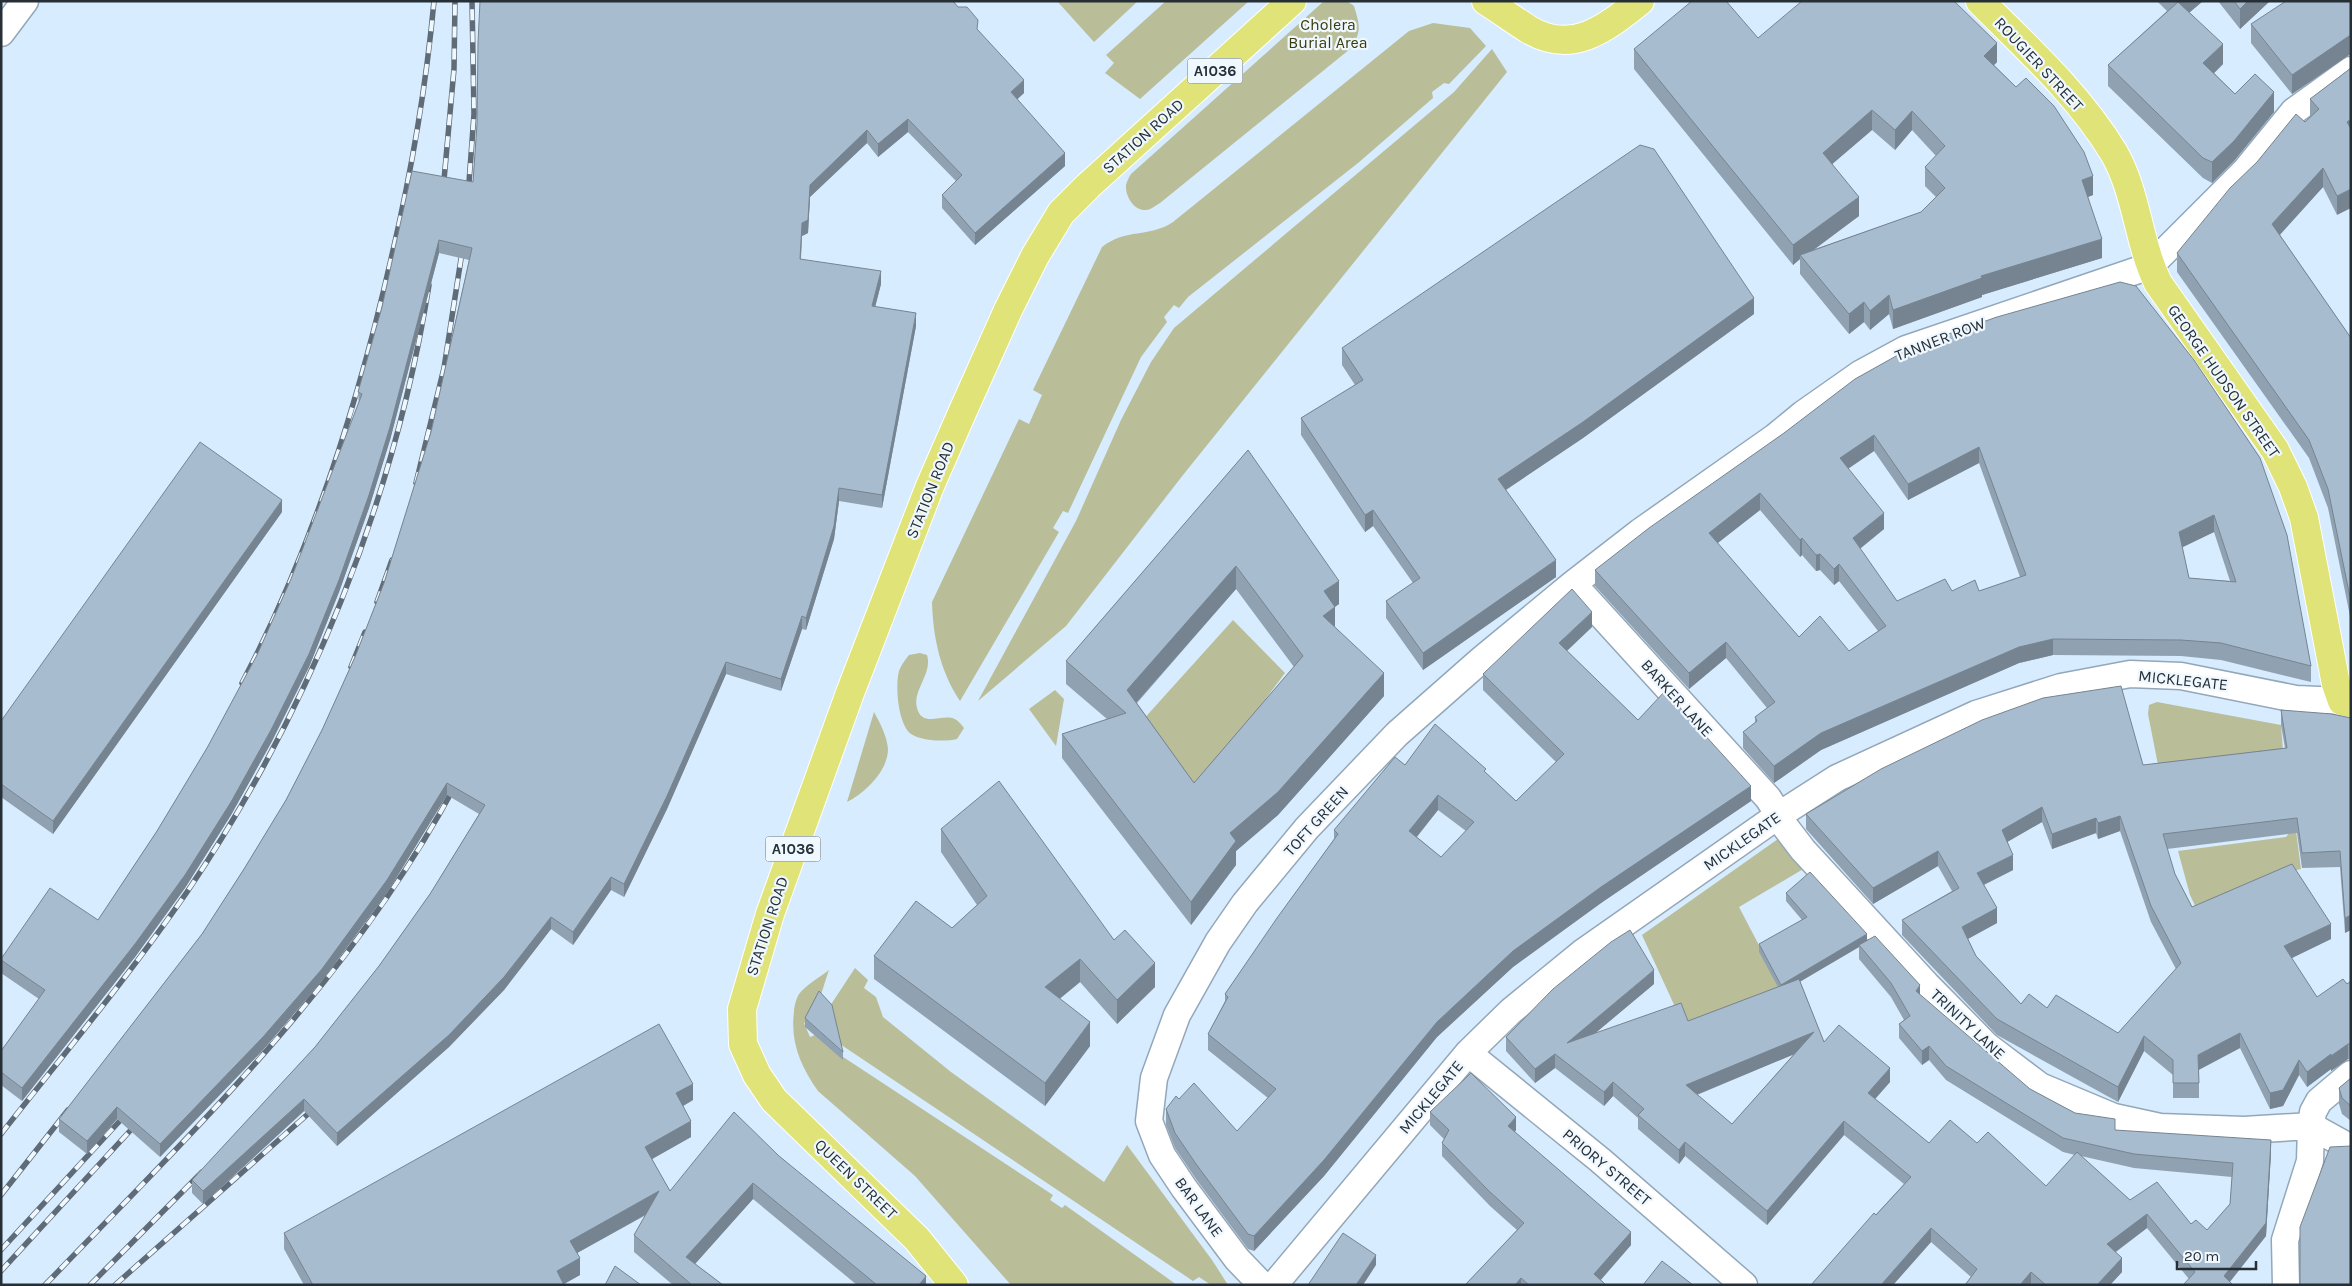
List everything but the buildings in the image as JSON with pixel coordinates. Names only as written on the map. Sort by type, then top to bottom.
[{"type":"main road","name":"STATION ROAD","points":[[756,1075],[743,1044],[742,1010],[770,914],[850,694],[930,486],[1008,310],[1035,256],[1061,213],[1137,141],[1292,1]]},
{"type":"main road","points":[[1486,1],[1509,10],[1528,29],[1544,36],[1572,40],[1599,32],[1640,1]]},
{"type":"main road","name":"ROUGIER STREET","points":[[1980,1],[2071,93],[2114,154],[2128,185],[2150,266]]},
{"type":"main road","name":"GEORGE HUDSON STREET","points":[[2150,266],[2169,301],[2275,450],[2293,487],[2304,518],[2327,645],[2346,702]]},
{"type":"main road","name":"QUEEN STREET","points":[[756,1075],[774,1100],[916,1239],[954,1285]]},
{"type":"street","points":[[1,33],[25,1]]},
{"type":"street","name":"TANNER ROW","points":[[1573,584],[1838,389],[1906,349],[2150,266],[2246,171],[2294,110],[2351,70]]},
{"type":"street","name":"BARKER LANE","points":[[1573,584],[1768,798],[1778,815]]},
{"type":"street","name":"TOFT GREEN","points":[[1149,1121],[1154,1078],[1177,1015],[1218,942],[1245,903],[1307,828],[1397,734],[1573,584]]},
{"type":"street","name":"MICKLEGATE","points":[[1274,1285],[1468,1053],[1511,1011],[1582,953],[1778,815],[1837,778],[1976,714],[2061,687],[2130,674],[2162,675],[2221,683],[2296,699],[2346,702]]},
{"type":"street","name":"TRINITY LANE","points":[[1778,815],[1803,850],[1987,1046],[2040,1086],[2114,1117],[2160,1127],[2244,1130],[2312,1119]]},
{"type":"street","name":"PRIORY STREET","points":[[1468,1053],[1600,1160],[1741,1284]]},
{"type":"street","points":[[2286,1285],[2285,1240],[2310,1161],[2312,1119],[2319,1101],[2351,1074]]},
{"type":"street","points":[[2312,1119],[2351,1148]]},
{"type":"street","name":"BAR LANE","points":[[1149,1121],[1162,1155],[1184,1188],[1237,1259],[1262,1285]]},
{"type":"green space","points":[[1057,1],[1138,1],[1094,42]]},
{"type":"green space","points":[[1166,1],[1249,1],[1140,99],[1105,73],[1114,63],[1106,55]]},
{"type":"green space","name":"Cholera Burial Area","points":[[1347,1],[1354,6],[1359,29],[1357,38],[1350,49],[1160,203],[1146,210],[1142,210],[1134,205],[1126,189],[1126,184],[1131,174],[1323,2]]},
{"type":"green space","points":[[1433,23],[1470,28],[1486,46],[1449,84],[1444,83],[1432,92],[1433,98],[1358,163],[1188,297],[1179,308],[1174,305],[1164,317],[1167,322],[1141,357],[1068,513],[1063,511],[1053,528],[1059,532],[960,701],[947,678],[939,653],[934,628],[932,602],[1019,419],[1029,424],[1042,395],[1033,390],[1102,247],[1120,237],[1155,230],[1173,222],[1409,31]]},
{"type":"green space","points":[[1492,49],[1507,72],[1183,475],[1066,626],[978,701],[1076,521],[1121,420],[1151,362],[1174,328],[1454,92]]},
{"type":"green space","points":[[1233,620],[1285,673],[1198,793],[1141,722]]},
{"type":"green space","points":[[920,653],[927,655],[928,662],[917,695],[916,701],[919,714],[927,719],[947,717],[956,719],[964,728],[957,739],[940,741],[921,738],[911,734],[903,722],[900,714],[897,686],[899,671],[909,655]]},
{"type":"green space","points":[[1055,690],[1064,699],[1056,746],[1029,709]]},
{"type":"green space","points":[[2157,702],[2281,725],[2284,764],[2160,775],[2148,714],[2149,705]]},
{"type":"green space","points":[[874,712],[886,739],[887,757],[880,773],[868,787],[847,802]]},
{"type":"green space","points":[[2296,831],[2301,869],[2288,872],[2200,916],[2190,895],[2178,851],[2286,837],[2290,832]]},
{"type":"green space","points":[[1778,839],[1805,868],[1739,907],[1785,995],[1688,1035],[1642,935]]},
{"type":"green space","points":[[855,968],[868,980],[864,988],[876,997],[883,1017],[951,1072],[1104,1182],[1127,1145],[1212,1260],[1228,1285],[1211,1285],[1199,1277],[1193,1281],[837,1042],[828,1009]]},
{"type":"green space","points":[[829,970],[813,1014],[804,1023],[810,1037],[815,1035],[831,1049],[1053,1195],[1050,1200],[1062,1208],[1065,1205],[1177,1285],[1011,1285],[915,1176],[818,1091],[807,1073],[795,1044],[793,1023],[795,1005],[802,991]]},
{"type":"railway","points":[[242,683],[267,633],[311,529],[348,422],[364,368],[405,195],[427,66],[434,1]]},
{"type":"railway","points":[[443,191],[454,69],[455,1]]},
{"type":"railway","points":[[468,196],[474,114],[472,1]]},
{"type":"railway","points":[[416,483],[444,368],[463,246]]},
{"type":"railway","points":[[1,1134],[96,1014],[187,892],[231,823],[272,751],[308,677],[341,601],[370,524],[394,445],[414,365],[429,285]]},
{"type":"railway","points":[[377,602],[392,560]]},
{"type":"railway","points":[[351,667],[365,632]]},
{"type":"railway","points":[[45,1285],[214,1109],[321,986],[370,922],[415,855],[456,784]]},
{"type":"railway","points":[[115,1285],[317,1106]]},
{"type":"railway","points":[[1,1195],[68,1110]]},
{"type":"railway","points":[[1,1250],[128,1112]]},
{"type":"railway","points":[[1,1271],[140,1120]]},
{"type":"railway","points":[[90,1285],[202,1172]]}]
